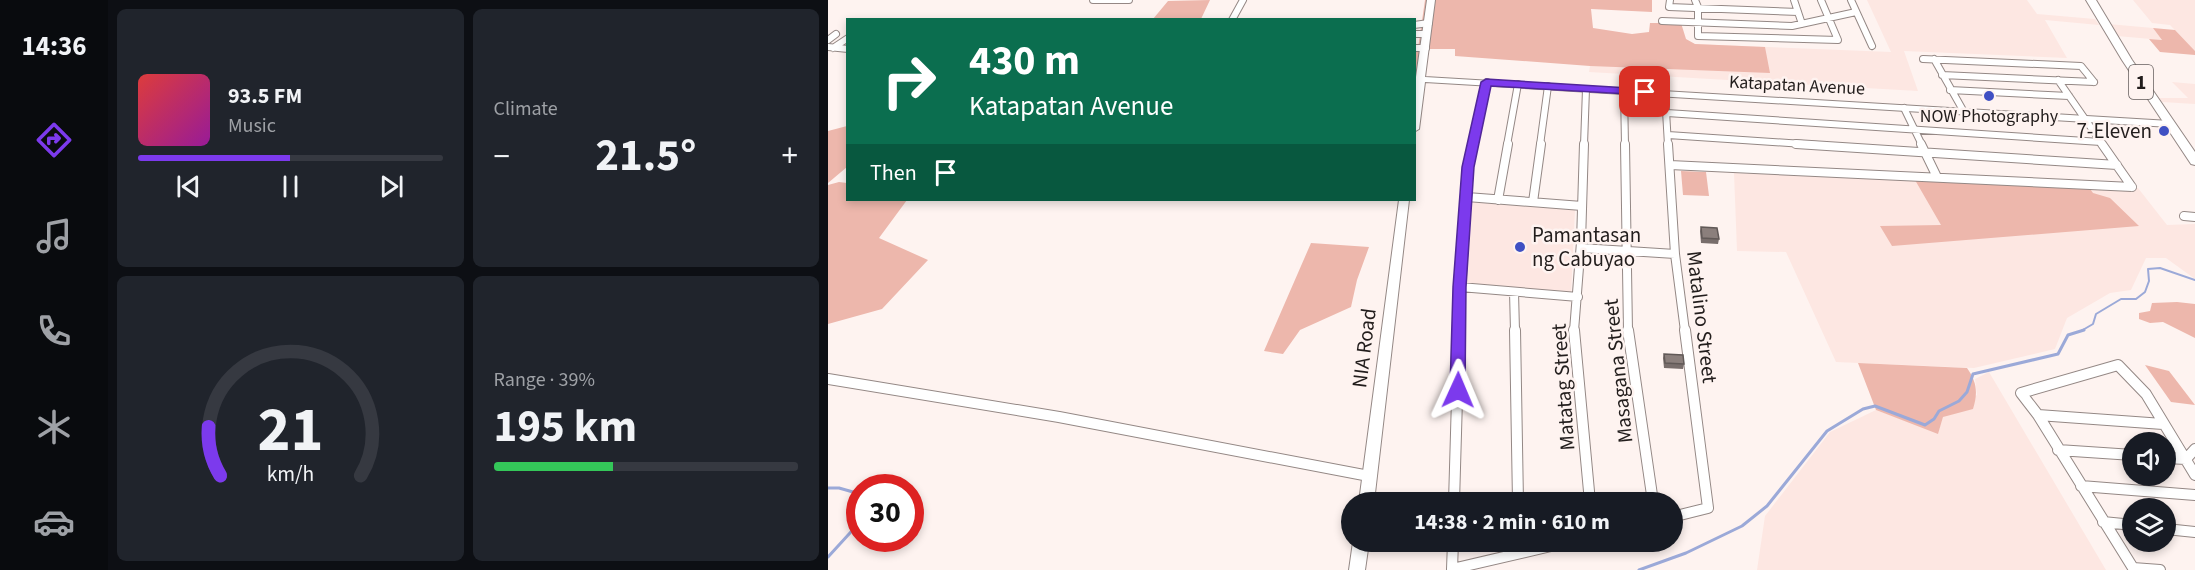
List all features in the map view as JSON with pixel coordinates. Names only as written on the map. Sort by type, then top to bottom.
[{"type":"highway","name":"1","points":[[2091,0],[2195,161]]},
{"type":"street","points":[[1093,0],[1129,0]]},
{"type":"street","points":[[1233,18],[1244,0]]},
{"type":"street","points":[[1416,116],[1427,34],[1419,22],[1431,0]]},
{"type":"street","points":[[1670,0],[1669,8],[1698,7],[1798,12]]},
{"type":"street","points":[[1695,0],[1698,7],[1698,36],[1838,40],[1821,0]]},
{"type":"street","points":[[1724,0],[1725,9]]},
{"type":"street","points":[[1767,0],[1771,10]]},
{"type":"street","points":[[1794,0],[1802,24]]},
{"type":"street","points":[[1851,0],[1872,46]]},
{"type":"street","points":[[1662,21],[1792,26],[1856,12]]},
{"type":"street","points":[[828,40],[836,34]]},
{"type":"street","points":[[1416,34],[1427,34]]},
{"type":"street","points":[[828,55],[837,48]]},
{"type":"street","points":[[1416,48],[1426,48]]},
{"type":"street","points":[[1923,59],[2082,66],[2094,82],[1942,75]]},
{"type":"street","points":[[1934,59],[1964,112]]},
{"type":"street","name":"Katapatan Avenue","points":[[1422,79],[2170,124]]},
{"type":"street","points":[[1670,165],[2132,187],[2058,80]]},
{"type":"street","points":[[1454,492],[1460,287],[1468,167],[1486,82]]},
{"type":"street","points":[[1498,200],[1518,84]]},
{"type":"street","points":[[1533,202],[1548,86]]},
{"type":"street","name":"Matatag Street","points":[[1586,89],[1581,248],[1575,327],[1589,492]]},
{"type":"street","points":[[1950,90],[2069,96]]},
{"type":"street","name":"Masagana Street","points":[[1624,91],[1628,251],[1627,322],[1652,492]]},
{"type":"street","name":"Matalino Street","points":[[1665,94],[1675,254],[1708,508],[1683,514]]},
{"type":"street","points":[[1904,108],[1937,177]]},
{"type":"street","points":[[1667,113],[2101,142]]},
{"type":"street","points":[[1668,135],[2117,165]]},
{"type":"street","points":[[1467,197],[1582,206]]},
{"type":"street","name":"NIA Road","points":[[1368,492],[1404,201]]},
{"type":"street","points":[[2184,216],[2195,217]]},
{"type":"street","points":[[1581,248],[1675,254]]},
{"type":"street","points":[[1460,287],[1578,297]]},
{"type":"street","points":[[1514,292],[1518,492]]},
{"type":"street","points":[[2160,570],[2133,568],[2038,415],[2021,393],[2118,365],[2146,394],[2195,475]]},
{"type":"street","points":[[828,379],[1059,417],[1370,476]]},
{"type":"street","points":[[2038,415],[2163,424]]},
{"type":"street","points":[[2186,459],[2195,449]]},
{"type":"street","points":[[2058,450],[2122,454]]},
{"type":"street","points":[[2176,458],[2186,459]]},
{"type":"street","points":[[2081,486],[2195,495]]},
{"type":"street","points":[[2103,522],[2122,524]]},
{"type":"street","points":[[2176,530],[2195,532]]},
{"type":"street","points":[[1357,570],[1360,552]]},
{"type":"street","points":[[1453,552],[1452,569],[1504,552]]},
{"type":"shaded area","points":[[1210,0],[1201,18],[1154,18],[1168,1]]},
{"type":"shaded area","points":[[1425,0],[1652,0],[1652,12],[1591,9],[1593,28],[1632,34],[1649,32],[1650,23],[1681,23],[1686,39],[1695,44],[1765,47],[1770,73],[1590,66],[1455,56],[1455,49],[1422,49],[1416,79],[1416,49],[1418,48]]},
{"type":"shaded area","points":[[1867,0],[2027,0],[2037,14],[2095,19],[2099,25],[2045,20],[2067,58],[1904,51],[1918,91],[1589,72],[1594,42],[1891,52]]},
{"type":"shaded area","points":[[2133,0],[2195,0],[2195,51],[2170,25],[2152,23]]},
{"type":"shaded area","points":[[2108,24],[2153,28],[2162,40],[2117,36]]},
{"type":"shaded area","points":[[2153,28],[2175,30],[2195,51],[2195,55],[2160,52],[2149,39],[2162,40]]},
{"type":"shaded area","points":[[2172,82],[2195,84],[2195,104],[2162,102],[2159,98],[2188,98]]},
{"type":"shaded area","points":[[846,126],[846,168],[828,183],[828,131]]},
{"type":"shaded area","points":[[1681,171],[1706,172],[1709,196],[1683,195]]},
{"type":"shaded area","points":[[1734,173],[2138,188],[2167,225],[2195,224],[2195,279],[2166,258],[2146,258],[2131,290],[2110,293],[2067,318],[2055,349],[1974,368],[1836,362],[1786,252],[1737,251]]},
{"type":"shaded area","points":[[1915,180],[2088,186],[2093,193],[2110,198],[2139,226],[1892,246],[1880,226],[1941,225]]},
{"type":"shaded area","points":[[846,183],[846,201],[906,201],[879,238],[928,260],[882,309],[828,324],[828,185]]},
{"type":"shaded area","name":"Pamantasan ng Cabuyao","points":[[1470,202],[1575,210],[1571,295],[1465,284]]},
{"type":"shaded area","points":[[1311,243],[1369,247],[1357,280],[1351,307],[1300,330],[1283,354],[1264,351]]},
{"type":"shaded area","points":[[2152,303],[2195,304],[2195,338],[2163,322],[2150,323],[2139,319],[2139,313],[2150,311]]},
{"type":"shaded area","points":[[1858,363],[1967,368],[1976,388],[1973,409],[1943,417],[1938,434],[1876,410]]},
{"type":"shaded area","points":[[2145,365],[2169,371],[2195,405],[2171,402]]},
{"type":"shaded area","points":[[1989,372],[2106,570],[1757,570],[1765,516],[1830,432],[1876,410],[1938,433],[1943,417],[1977,395],[1975,379]]},
{"type":"building","points":[[1701,227],[1717,228],[1719,239],[1702,238]]},
{"type":"building","points":[[1664,354],[1683,355],[1684,364],[1665,363]]},
{"type":"waterway","points":[[2081,331],[2093,324],[2096,314],[2121,299],[2136,299],[2145,292],[2149,281],[2148,269],[2160,268],[2195,280]]},
{"type":"waterway","points":[[1639,570],[1686,553],[1742,526],[1767,506],[1827,431],[1863,409],[1875,406],[1925,425],[1934,419],[1939,411],[1959,401],[1967,392],[1973,374],[2058,354],[2068,335],[2081,331]]},
{"type":"waterway","points":[[828,488],[846,490]]},
{"type":"waterway","points":[[828,557],[846,537]]},
{"type":"place","name":"NOW Photography","points":[[1989,96]]},
{"type":"place","name":"7-Eleven","points":[[2164,131]]},
{"type":"place","name":"Pamantasan ng Cabuyao","points":[[1520,247]]},
{"type":"route","points":[[1458,390],[1460,287],[1468,167],[1486,82],[1645,92]]}]
